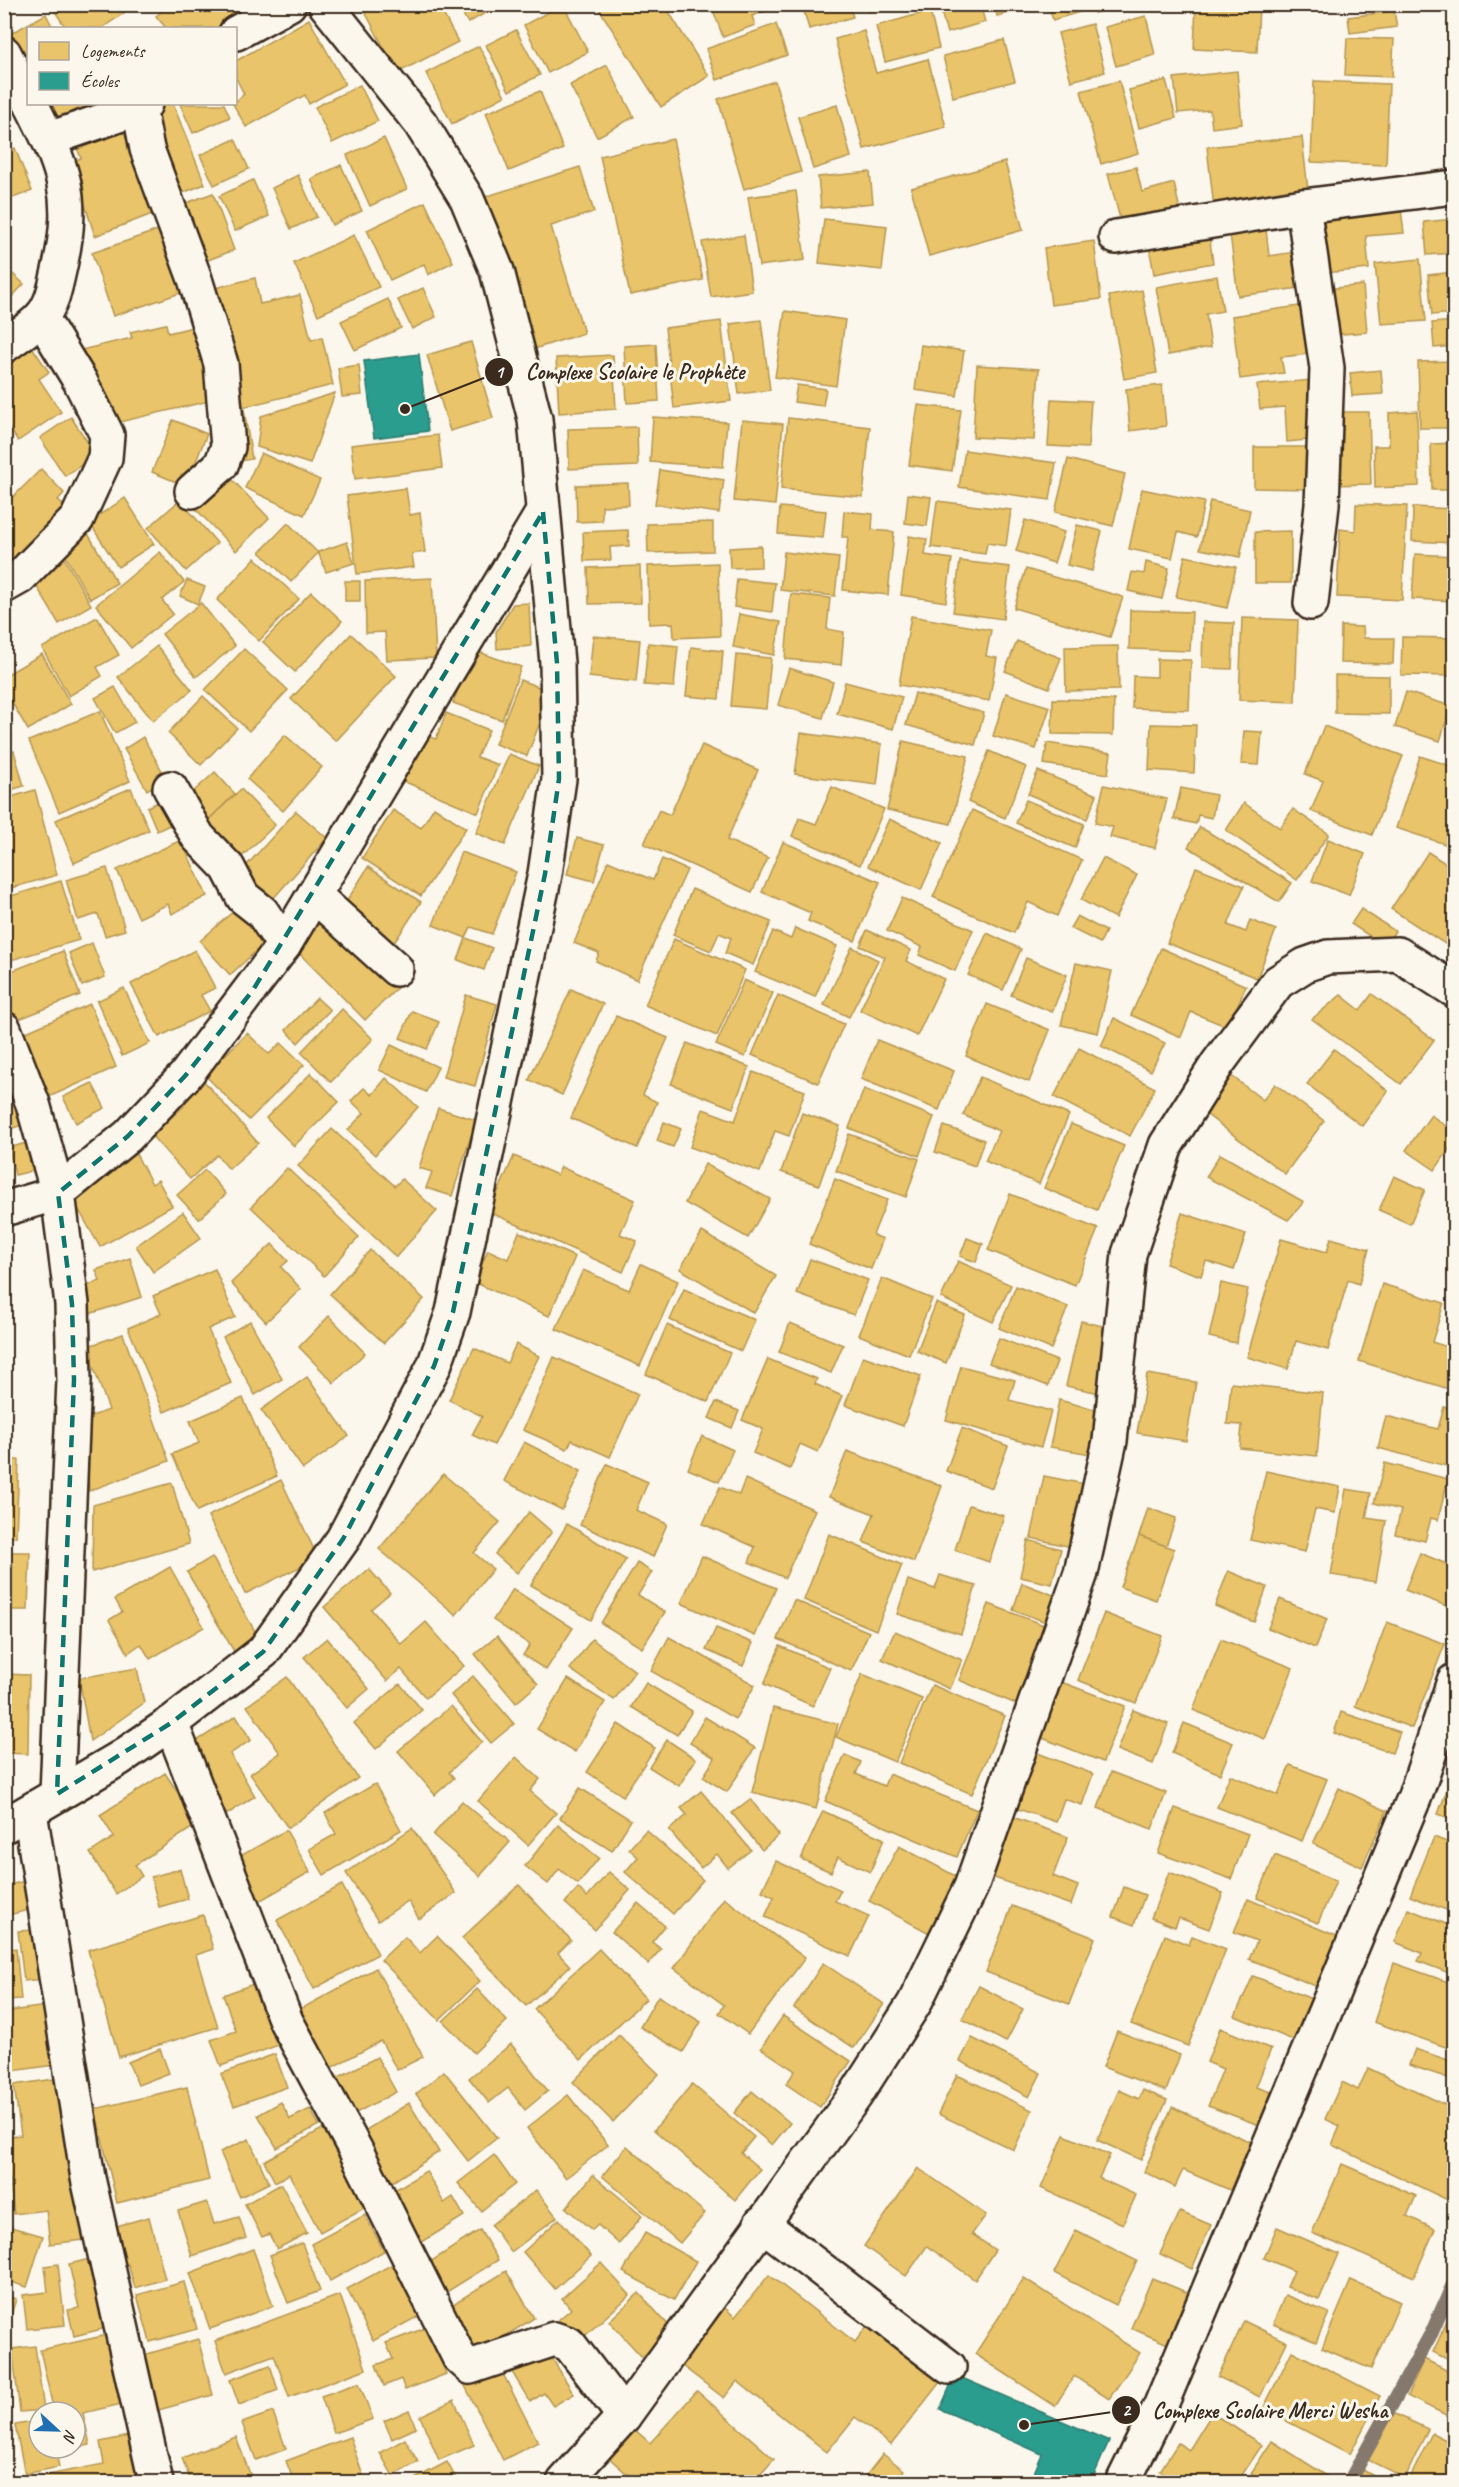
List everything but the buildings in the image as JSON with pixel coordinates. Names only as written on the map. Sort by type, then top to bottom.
[{"type":"street","points":[[237,32],[289,4]]},
{"type":"street","points":[[156,2482],[88,2178],[17,1819],[120,1758],[171,1724],[263,1652],[343,1539],[434,1366],[453,1312],[545,874],[559,779],[557,663],[535,419],[497,271],[467,198],[421,124],[325,4]]},
{"type":"street","points":[[4,53],[27,97]]},
{"type":"street","points":[[4,346],[41,317],[53,296],[67,236],[68,195],[59,163],[32,105]]},
{"type":"street","points":[[49,139],[142,106],[147,149],[195,279],[221,364],[228,447],[221,465],[192,491]]},
{"type":"street","points":[[1116,237],[1303,206],[1455,187]]},
{"type":"street","points":[[1303,206],[1328,368],[1322,505],[1311,603]]},
{"type":"street","points":[[4,586],[20,578],[77,519],[105,458],[107,435],[80,381],[41,317]]},
{"type":"street","points":[[4,1209],[58,1193],[128,1136],[185,1077],[284,945],[543,512]]},
{"type":"street","points":[[170,788],[198,837],[228,868],[243,897],[262,912],[284,945]]},
{"type":"street","points":[[314,894],[396,969]]},
{"type":"street","points":[[564,2482],[624,2416],[761,2223],[855,2096],[914,2004],[971,1887],[1081,1573],[1110,1441],[1129,1254],[1166,1145],[1218,1063],[1278,981],[1305,965],[1328,957],[1398,954],[1455,990]]},
{"type":"street","points":[[4,1029],[33,1104],[58,1193],[72,1304],[74,1380],[57,1794]]},
{"type":"street","points":[[1123,2482],[1160,2407],[1415,1796],[1455,1681]]},
{"type":"street","points":[[171,1724],[286,2021],[396,2227],[459,2357],[470,2367],[554,2339],[569,2344],[624,2416]]},
{"type":"street","points":[[761,2223],[949,2367]]},
{"type":"highlighted area","points":[[543,512],[557,663],[559,779],[545,874],[453,1312],[434,1366],[343,1539],[263,1652],[171,1723],[57,1794],[74,1380],[72,1304],[58,1193],[128,1136],[185,1076],[253,990]]},
{"type":"waterway","points":[[1349,2482],[1432,2332],[1454,2282]]},
{"type":"place","name":"Complexe Scolaire le Prophète","points":[[405,409]]},
{"type":"place","name":"Complexe Scolaire Merci Wesha","points":[[1024,2425]]}]
